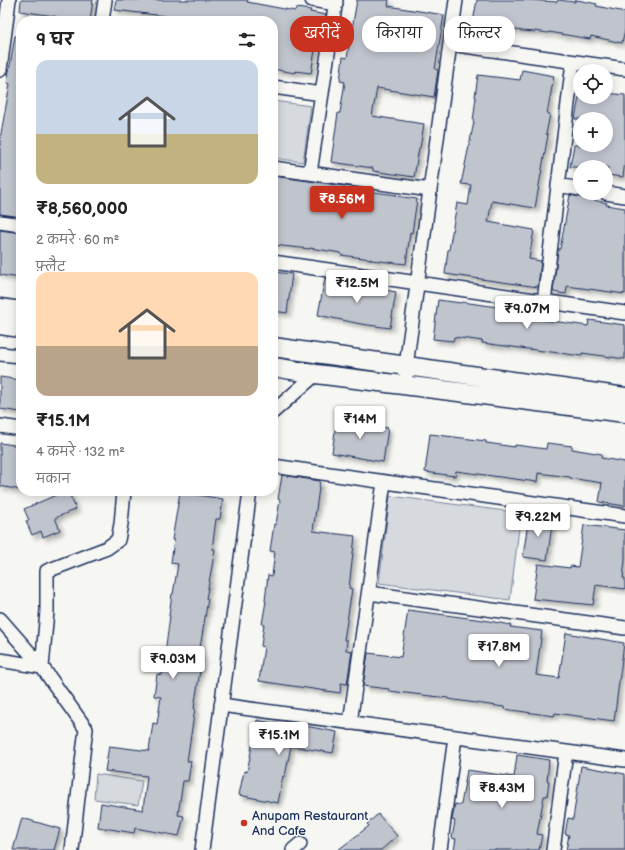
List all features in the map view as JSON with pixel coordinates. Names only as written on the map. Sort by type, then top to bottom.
[{"type":"main road","points":[[0,308],[16,310]]},
{"type":"main road","points":[[0,325],[16,327]]},
{"type":"main road","points":[[278,348],[625,397]]},
{"type":"main road","points":[[278,368],[407,386],[625,413]]},
{"type":"street","points":[[0,70],[1,52],[9,0]]},
{"type":"street","points":[[103,16],[105,0]]},
{"type":"street","points":[[310,173],[336,2],[312,0]]},
{"type":"street","points":[[454,16],[456,0]]},
{"type":"street","points":[[407,386],[406,366],[449,52]]},
{"type":"street","points":[[505,52],[625,69]]},
{"type":"street","points":[[544,302],[573,62]]},
{"type":"street","points":[[278,88],[322,94]]},
{"type":"street","points":[[278,169],[430,190]]},
{"type":"street","points":[[558,185],[573,188]]},
{"type":"street","points":[[613,194],[625,196]]},
{"type":"street","points":[[0,222],[16,224]]},
{"type":"street","points":[[278,263],[625,314]]},
{"type":"street","points":[[0,354],[16,356]]},
{"type":"street","points":[[278,408],[316,374]]},
{"type":"street","points":[[0,426],[16,429]]},
{"type":"street","points":[[278,467],[625,516]]},
{"type":"street","points":[[350,723],[384,482]]},
{"type":"street","points":[[42,667],[47,611],[47,571],[107,548],[118,540],[124,496]]},
{"type":"street","points":[[202,850],[249,496]]},
{"type":"street","points":[[368,593],[625,628]]},
{"type":"street","points":[[0,619],[42,667],[86,729],[72,850]]},
{"type":"street","points":[[0,660],[42,667]]},
{"type":"street","points":[[221,706],[625,760]]},
{"type":"street","points":[[440,850],[455,737]]},
{"type":"street","points":[[553,850],[566,752]]},
{"type":"shaded area","points":[[278,102],[311,106],[303,162],[278,159]]},
{"type":"shaded area","points":[[390,496],[521,513],[510,600],[379,583]]},
{"type":"shaded area","points":[[96,774],[142,781],[138,805],[94,799]]},
{"type":"building","points":[[21,0],[93,0],[91,16],[54,16],[20,11]]},
{"type":"building","points":[[116,0],[248,0],[247,2],[295,11],[296,8],[311,10],[310,12],[326,15],[290,16],[290,52],[315,52],[311,73],[295,71],[295,73],[278,70],[278,16],[165,16],[114,10]]},
{"type":"building","points":[[357,0],[389,0],[388,6],[444,15],[435,69],[438,70],[434,97],[377,88],[372,116],[424,124],[414,177],[373,171],[373,168],[331,162],[338,113],[340,113],[345,82],[340,81],[343,57],[347,58],[348,52],[354,52],[354,17]]},
{"type":"building","points":[[477,0],[528,0],[557,2],[558,0],[575,2],[575,0],[577,0],[597,4],[596,6],[625,12],[625,29],[622,43],[591,36],[590,39],[549,32],[515,30],[515,16],[474,16]]},
{"type":"building","points":[[16,36],[16,216],[0,214],[0,139],[10,84],[7,83]]},
{"type":"building","points":[[522,70],[554,76],[547,114],[550,114],[546,134],[548,135],[535,208],[492,201],[488,222],[534,230],[529,259],[541,261],[538,287],[445,274],[457,203],[468,205],[471,185],[461,184],[474,122],[478,75],[520,80]]},
{"type":"building","points":[[613,94],[625,95],[625,161],[623,177],[613,176],[613,160],[573,160],[573,167],[570,167],[573,150],[573,152],[613,152],[613,112],[576,112],[578,104],[613,104]]},
{"type":"building","points":[[278,177],[366,189],[365,191],[417,199],[412,233],[410,232],[406,264],[371,260],[341,255],[341,253],[278,246]]},
{"type":"building","points":[[570,195],[573,196],[573,200],[593,200],[607,203],[606,205],[625,208],[625,294],[567,286],[566,294],[553,292],[558,249],[560,249]]},
{"type":"building","points":[[0,230],[16,232],[16,277],[0,275]]},
{"type":"building","points":[[278,273],[292,274],[287,313],[278,312]]},
{"type":"building","points":[[325,278],[370,289],[370,287],[396,292],[390,328],[361,324],[318,315]]},
{"type":"building","points":[[438,300],[512,309],[512,306],[538,310],[537,319],[588,326],[589,320],[625,325],[625,359],[582,353],[582,356],[482,343],[483,341],[454,337],[453,341],[433,339]]},
{"type":"building","points":[[0,377],[16,379],[16,411],[0,409]]},
{"type":"building","points":[[337,417],[359,421],[359,424],[388,428],[383,462],[332,453]]},
{"type":"building","points":[[430,434],[486,441],[486,443],[515,447],[515,445],[546,449],[547,443],[572,446],[572,449],[602,454],[601,458],[625,462],[625,506],[599,502],[602,483],[570,477],[538,473],[537,482],[456,471],[455,476],[425,472]]},
{"type":"building","points":[[0,443],[16,445],[16,489],[0,486]]},
{"type":"building","points":[[282,475],[320,481],[313,531],[355,536],[349,588],[352,589],[344,640],[347,640],[346,650],[352,651],[347,684],[341,683],[340,693],[259,681],[264,647],[261,646],[264,624],[262,624],[268,575],[272,576],[275,552],[270,551],[274,524],[276,524],[280,500],[278,499]]},
{"type":"building","points":[[54,496],[70,496],[76,509],[55,518],[60,530],[43,537],[41,531],[32,535],[26,521],[29,520],[24,509]]},
{"type":"building","points":[[179,496],[205,496],[223,499],[220,519],[216,519],[212,549],[215,549],[206,599],[208,599],[199,654],[203,655],[187,761],[191,761],[188,781],[183,781],[178,815],[184,816],[179,836],[135,828],[134,833],[98,827],[101,803],[143,810],[147,776],[105,771],[109,746],[149,751],[153,723],[157,724],[161,697],[154,696],[157,674],[162,675],[172,594],[178,564],[171,563],[174,540],[172,540]]},
{"type":"building","points":[[529,515],[553,518],[547,560],[523,557]]},
{"type":"building","points":[[584,525],[625,530],[625,560],[623,578],[625,578],[625,589],[596,585],[593,605],[533,599],[538,564],[570,568],[570,566],[578,567]]},
{"type":"building","points":[[408,610],[483,620],[511,625],[510,627],[542,631],[536,675],[559,678],[566,633],[624,643],[614,721],[555,713],[554,716],[504,709],[504,707],[448,698],[389,691],[389,689],[363,686],[368,653],[401,657]]},
{"type":"building","points":[[257,720],[299,728],[300,725],[337,732],[333,753],[291,746],[278,803],[239,795],[244,771],[247,772]]},
{"type":"building","points":[[517,755],[549,760],[547,796],[544,796],[537,834],[542,835],[539,850],[454,850],[456,839],[452,838],[455,821],[452,820],[455,804],[461,805],[467,770],[514,777]]},
{"type":"building","points":[[581,766],[625,774],[625,850],[566,850],[569,835],[565,834],[568,818],[573,819]]},
{"type":"building","points":[[378,814],[397,836],[381,850],[338,850],[369,826],[367,824]]},
{"type":"building","points":[[22,818],[60,829],[54,850],[13,850]]},
{"type":"place","name":"Anupam Restaurant And Cafe","points":[[244,823]]}]
